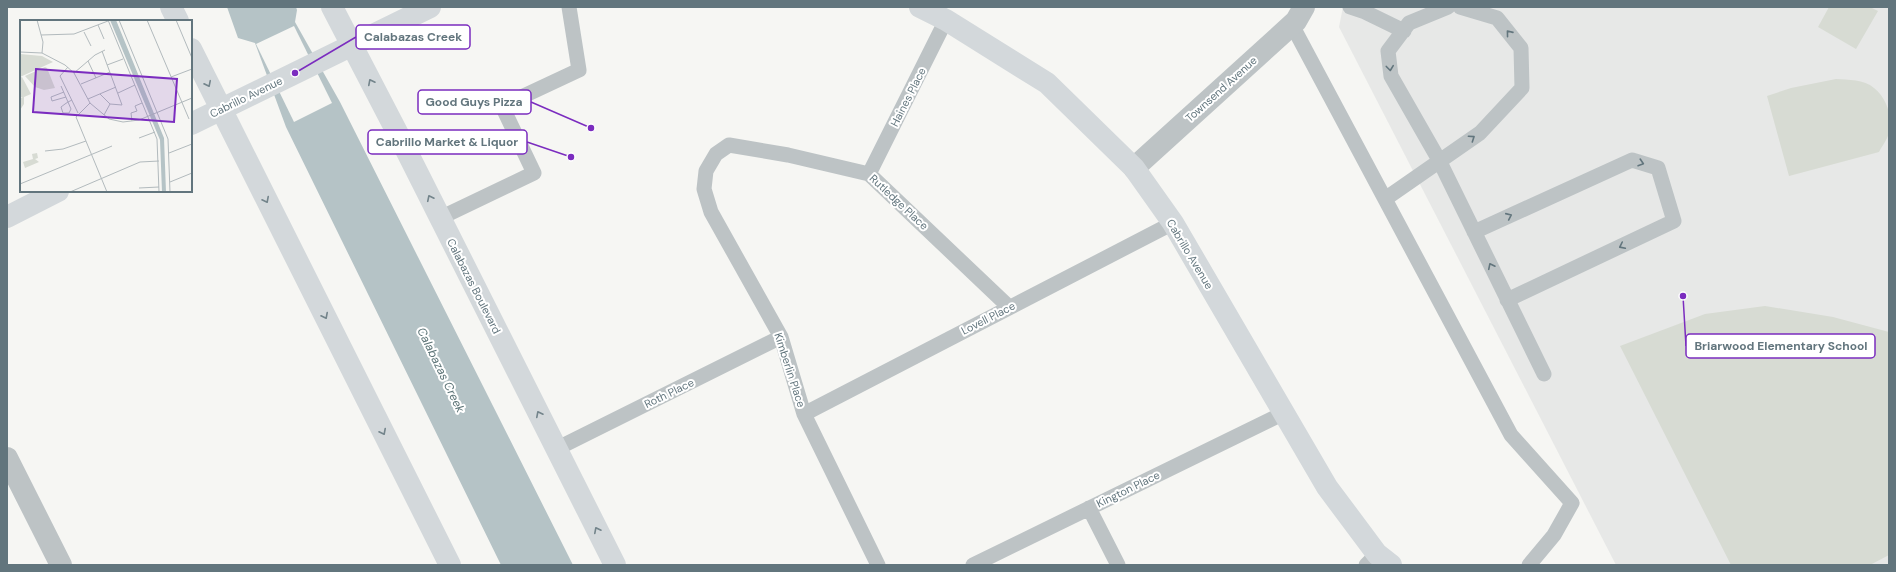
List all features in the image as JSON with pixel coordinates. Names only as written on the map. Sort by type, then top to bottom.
[{"type":"street","points":[[171,7],[178,20]]},
{"type":"street","name":"Calabazas Boulevard","points":[[332,7],[615,565]]},
{"type":"street","name":"Cabrillo Avenue","points":[[192,123],[430,7]]},
{"type":"street","name":"Cabrillo Avenue","points":[[920,7],[946,20],[1047,83],[1134,168],[1173,223],[1327,487],[1378,561]]},
{"type":"street","name":"Townsend Avenue","points":[[1134,168],[1292,25],[1304,7]]},
{"type":"street","points":[[192,51],[450,565]]},
{"type":"street","points":[[7,217],[56,192]]},
{"type":"street","points":[[7,458],[61,565]]},
{"type":"lane","points":[[440,218],[534,173],[502,106],[579,70],[569,7]]},
{"type":"lane","points":[[1350,7],[1365,12],[1404,31]]},
{"type":"lane","points":[[1448,7],[1409,22],[1404,31],[1388,51],[1391,76],[1439,160],[1544,374]]},
{"type":"lane","points":[[1385,199],[1439,160],[1480,133],[1522,88],[1521,48],[1497,18],[1460,7]]},
{"type":"lane","name":"Haines Place","points":[[870,174],[946,20]]},
{"type":"lane","points":[[1292,25],[1511,435],[1572,503],[1554,535],[1529,565]]},
{"type":"lane","name":"Rutledge Place","points":[[716,154],[729,145],[788,154],[870,174],[1009,308]]},
{"type":"lane","name":"Kimberlin Place","points":[[716,154],[706,171],[704,189],[711,212],[781,337],[804,414],[878,565]]},
{"type":"lane","points":[[1474,232],[1632,160],[1658,168],[1674,221],[1507,300]]},
{"type":"lane","name":"Lovell Place","points":[[804,414],[1173,223]]},
{"type":"lane","name":"Roth Place","points":[[556,449],[781,337]]},
{"type":"lane","name":"Kington Place","points":[[973,565],[1284,413]]},
{"type":"lane","points":[[1089,508],[1118,565]]},
{"type":"shaded area","points":[[1343,7],[1889,7],[1889,565],[1616,565],[1339,27]]},
{"type":"shaded area","points":[[1829,7],[1870,7],[1878,11],[1856,49],[1818,27]]},
{"type":"shaded area","points":[[1836,79],[1856,80],[1866,83],[1879,92],[1888,109],[1890,127],[1887,138],[1879,152],[1789,176],[1767,96],[1791,88]]},
{"type":"shaded area","points":[[1765,306],[1833,317],[1889,332],[1889,555],[1870,565],[1731,565],[1620,346],[1705,314]]},
{"type":"water","points":[[227,7],[296,7],[295,22],[340,102],[573,565],[501,565],[286,127],[255,43],[238,38]]},
{"type":"pier","points":[[294,26],[332,103],[294,122],[256,44]]},
{"type":"place","name":"Calabazas Creek","points":[[295,73]]},
{"type":"place","name":"Good Guys Pizza","points":[[591,128]]},
{"type":"place","name":"Cabrillo Market & Liquor","points":[[571,157]]},
{"type":"place","name":"Briarwood Elementary School","points":[[1683,296]]}]
